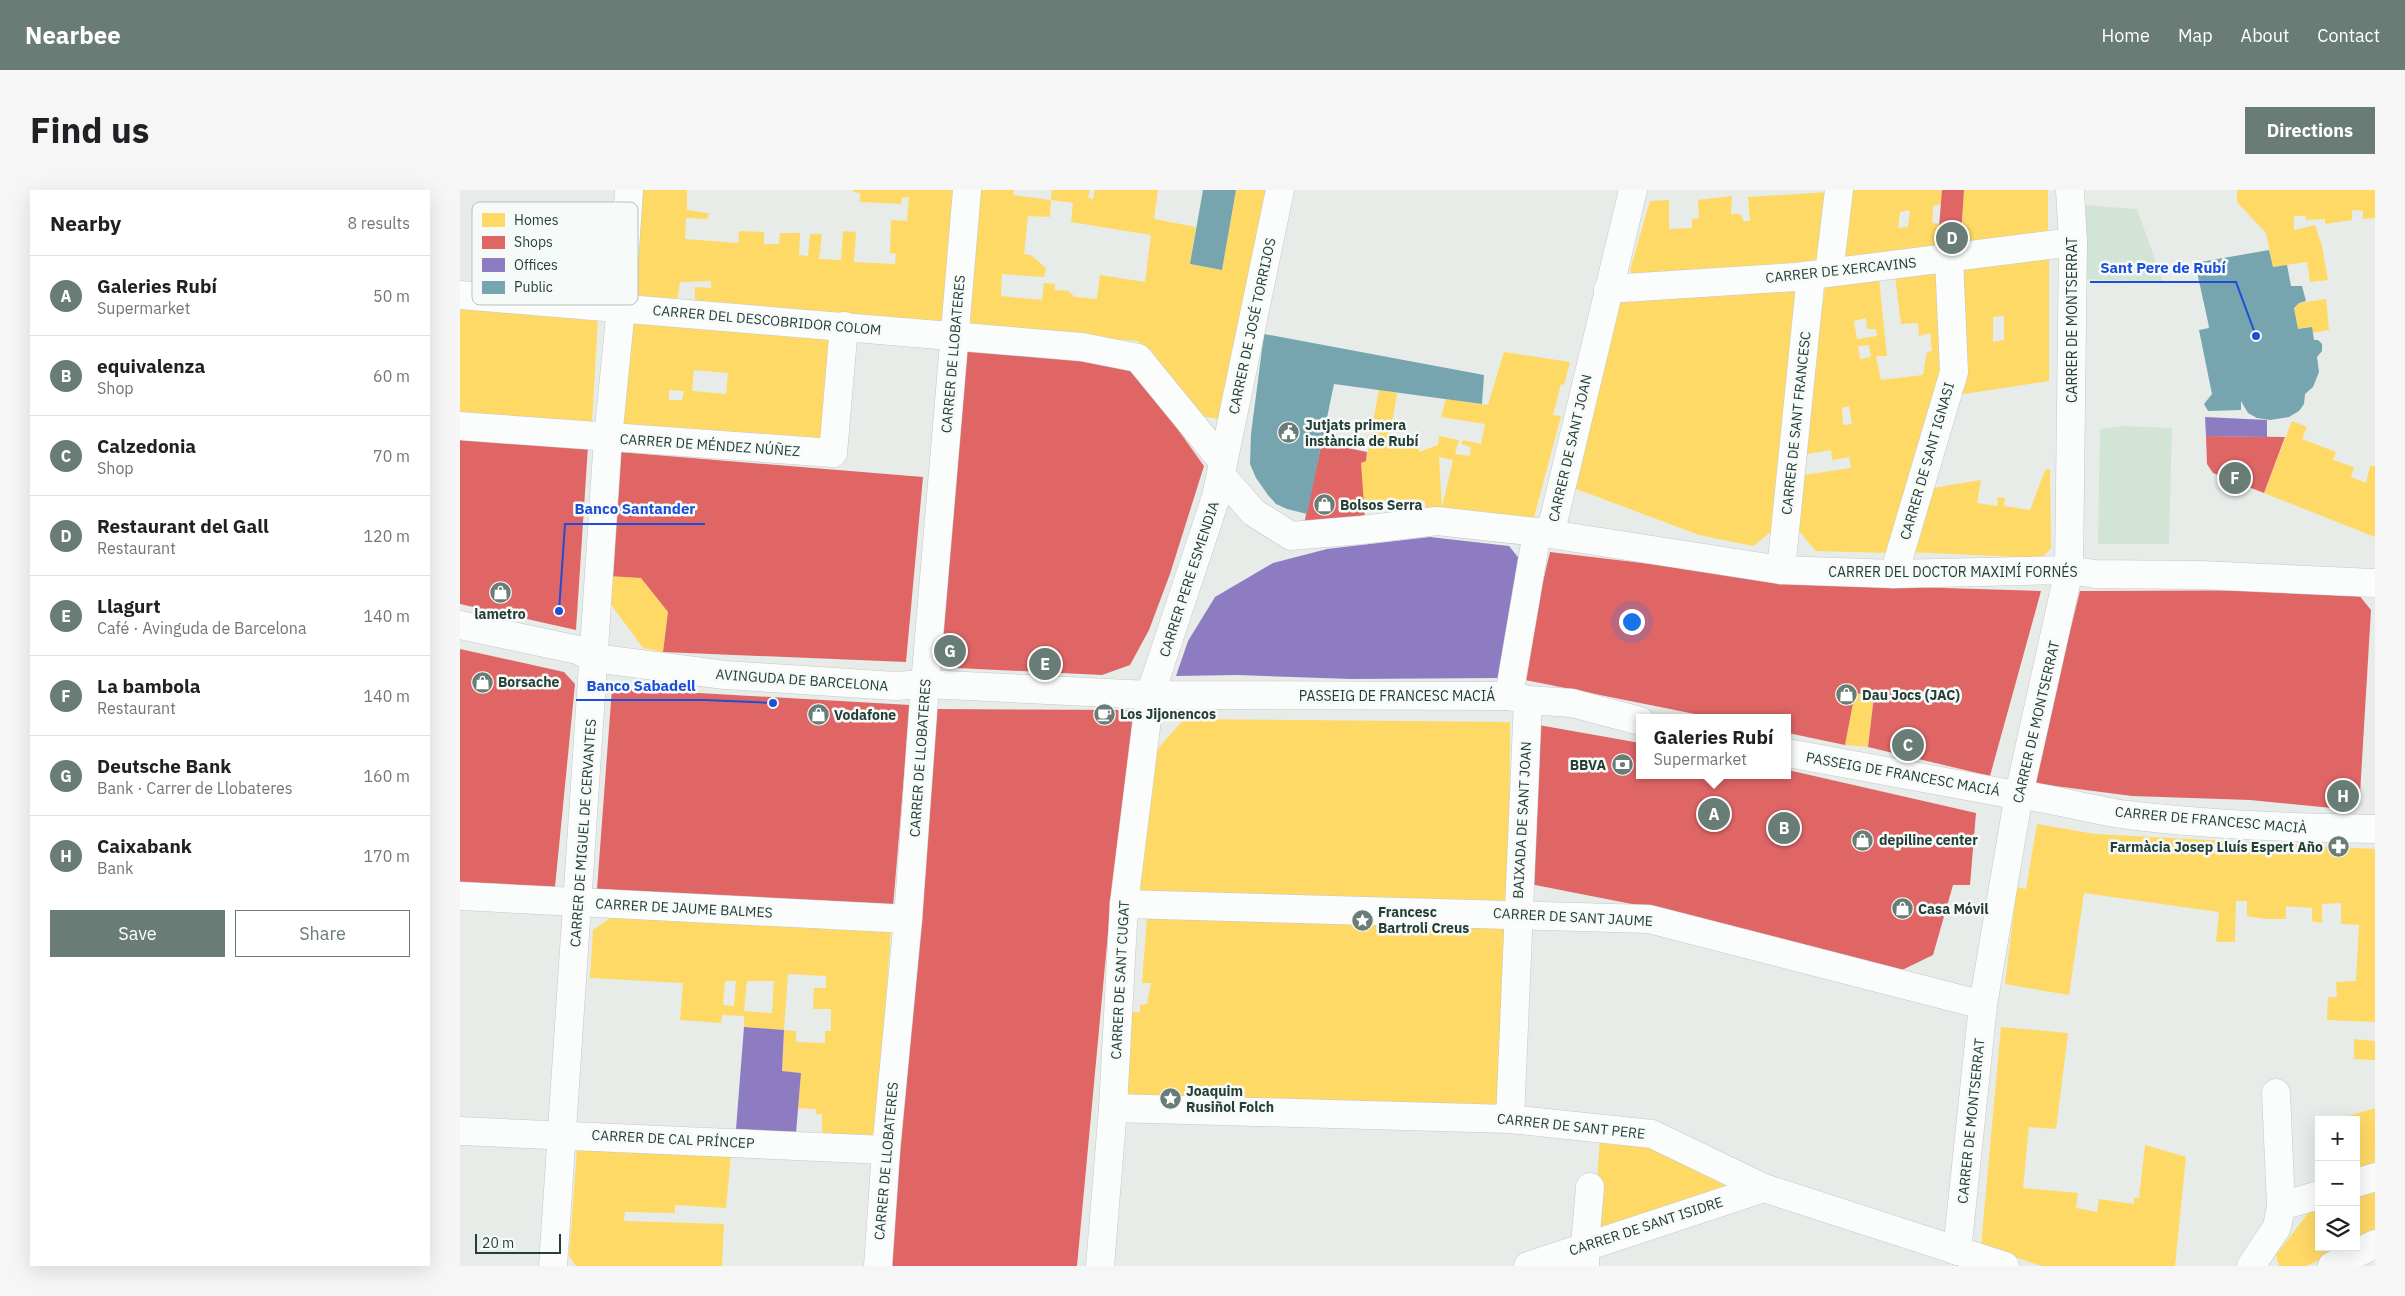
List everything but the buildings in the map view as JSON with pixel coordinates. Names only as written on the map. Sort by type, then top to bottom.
[{"type":"street","name":"CARRER DE LLOBATERES","points":[[878,1266],[886,1150],[908,919],[925,684],[967,190]]},
{"type":"street","name":"CARRER DE JOSÉ TORRIJOS","points":[[1222,468],[1280,190]]},
{"type":"street","name":"CARRER DE SANT JOAN","points":[[1519,698],[1537,532],[1551,531],[1633,190]]},
{"type":"street","name":"CARRER DE SANT FRANCESC","points":[[1782,570],[1820,274],[1839,190]]},
{"type":"street","name":"CARRER DE MONTSERRAT","points":[[1957,1250],[1983,1006],[2019,794],[2069,570],[2073,242],[2070,190]]},
{"type":"street","name":"CARRER DE XERCAVINS","points":[[1608,288],[1820,274],[2073,242]]},
{"type":"street","name":"CARRER DE SANT IGNASI","points":[[1894,574],[1954,372],[1948,258]]},
{"type":"street","name":"CARRER DEL DESCOBRIDOR COLOM","points":[[585,305],[1082,347],[1138,358],[1222,468]]},
{"type":"street","name":"CARRER DE MIGUEL DE CERVANTES","points":[[553,1266],[579,902],[608,438],[622,305]]},
{"type":"street","name":"CARRER DE MÉNDEZ NÚÑEZ","points":[[460,426],[832,454],[844,326]]},
{"type":"street","name":"CARRER DEL DOCTOR MAXIMÍ FORNÉS","points":[[1222,468],[1253,512],[1291,536],[1437,521],[1537,532],[1782,570],[1894,574],[2069,570],[2095,574],[2200,575],[2374,582]]},
{"type":"street","name":"CARRER PERE ESMENDIA","points":[[1150,695],[1216,497],[1222,468]]},
{"type":"street","name":"AVINGUDA DE BARCELONA","points":[[460,624],[578,650],[594,658],[725,675],[896,686],[925,684],[1150,695]]},
{"type":"street","name":"PASSEIG DE FRANCESC MACIÁ","points":[[1150,695],[1519,698],[1572,703],[1636,720]]},
{"type":"street","name":"CARRER DE SANT CUGAT","points":[[1100,1266],[1113,1108],[1124,904],[1150,695]]},
{"type":"street","name":"BAIXADA DE SANT JOAN","points":[[1510,1119],[1518,914],[1519,698]]},
{"type":"street","name":"PASSEIG DE FRANCESC MACIÁ","points":[[1791,754],[2019,794]]},
{"type":"street","name":"CARRER DE FRANCESC MACIÀ","points":[[2019,794],[2127,815],[2302,828],[2375,829]]},
{"type":"street","name":"CARRER DE JAUME BALMES","points":[[460,896],[908,919]]},
{"type":"street","name":"CARRER DE SANT JAUME","points":[[1124,904],[1649,919],[1983,1006]]},
{"type":"street","points":[[2251,1266],[2277,1228],[2281,1206],[2276,1093]]},
{"type":"street","name":"CARRER DE SANT PERE","points":[[1113,1108],[1510,1119],[1652,1134],[1764,1188],[2005,1266]]},
{"type":"street","name":"CARRER DE CAL PRÍNCEP","points":[[460,1130],[886,1150]]},
{"type":"street","points":[[2360,1182],[2375,1178]]},
{"type":"street","points":[[1585,1256],[1590,1187]]},
{"type":"street","name":"CARRER DE SANT ISIDRE","points":[[1528,1266],[1585,1256],[1764,1188]]},
{"type":"street","points":[[2281,1206],[2315,1196]]},
{"type":"street","points":[[2332,1266],[2375,1244]]},
{"type":"green space","points":[[2083,205],[2137,209],[2163,282],[2081,279]]},
{"type":"green space","points":[[2124,426],[2172,428],[2169,544],[2098,544],[2100,429]]},
{"type":"place","name":"Restaurant del Gall","points":[[1952,238]]},
{"type":"place","name":"Sant Pere de Rubí","points":[[2256,336]]},
{"type":"place","name":"Jutjats primera instància de Rubí","points":[[1289,433]]},
{"type":"place","name":"La bambola","points":[[2235,478]]},
{"type":"place","name":"Bolsos Serra","points":[[1324,505]]},
{"type":"place","name":"lametro","points":[[500,592]]},
{"type":"place","name":"Banco Santander","points":[[559,611]]},
{"type":"place","name":"Deutsche Bank","points":[[950,651]]},
{"type":"place","name":"Llagurt","points":[[1045,664]]},
{"type":"place","name":"Borsache","points":[[482,682]]},
{"type":"place","name":"Dau Jocs (JAC)","points":[[1846,695]]},
{"type":"place","name":"Banco Sabadell","points":[[773,703]]},
{"type":"place","name":"Los Jijonencos","points":[[1104,714]]},
{"type":"place","name":"Vodafone","points":[[818,715]]},
{"type":"place","name":"Calzedonia","points":[[1908,745]]},
{"type":"place","name":"BBVA","points":[[1622,765]]},
{"type":"place","name":"Caixabank","points":[[2343,796]]},
{"type":"place","name":"Galeries Rubí","points":[[1714,814]]},
{"type":"place","name":"equivalenza","points":[[1784,828]]},
{"type":"place","name":"depiline center","points":[[1863,840]]},
{"type":"place","name":"Farmàcia Josep Lluís Espert Año","points":[[2339,847]]},
{"type":"place","name":"Casa Móvil","points":[[1902,909]]},
{"type":"place","name":"Francesc Bartroli Creus","points":[[1362,920]]},
{"type":"place","name":"Joaquim Rusiñol Folch","points":[[1170,1099]]}]
